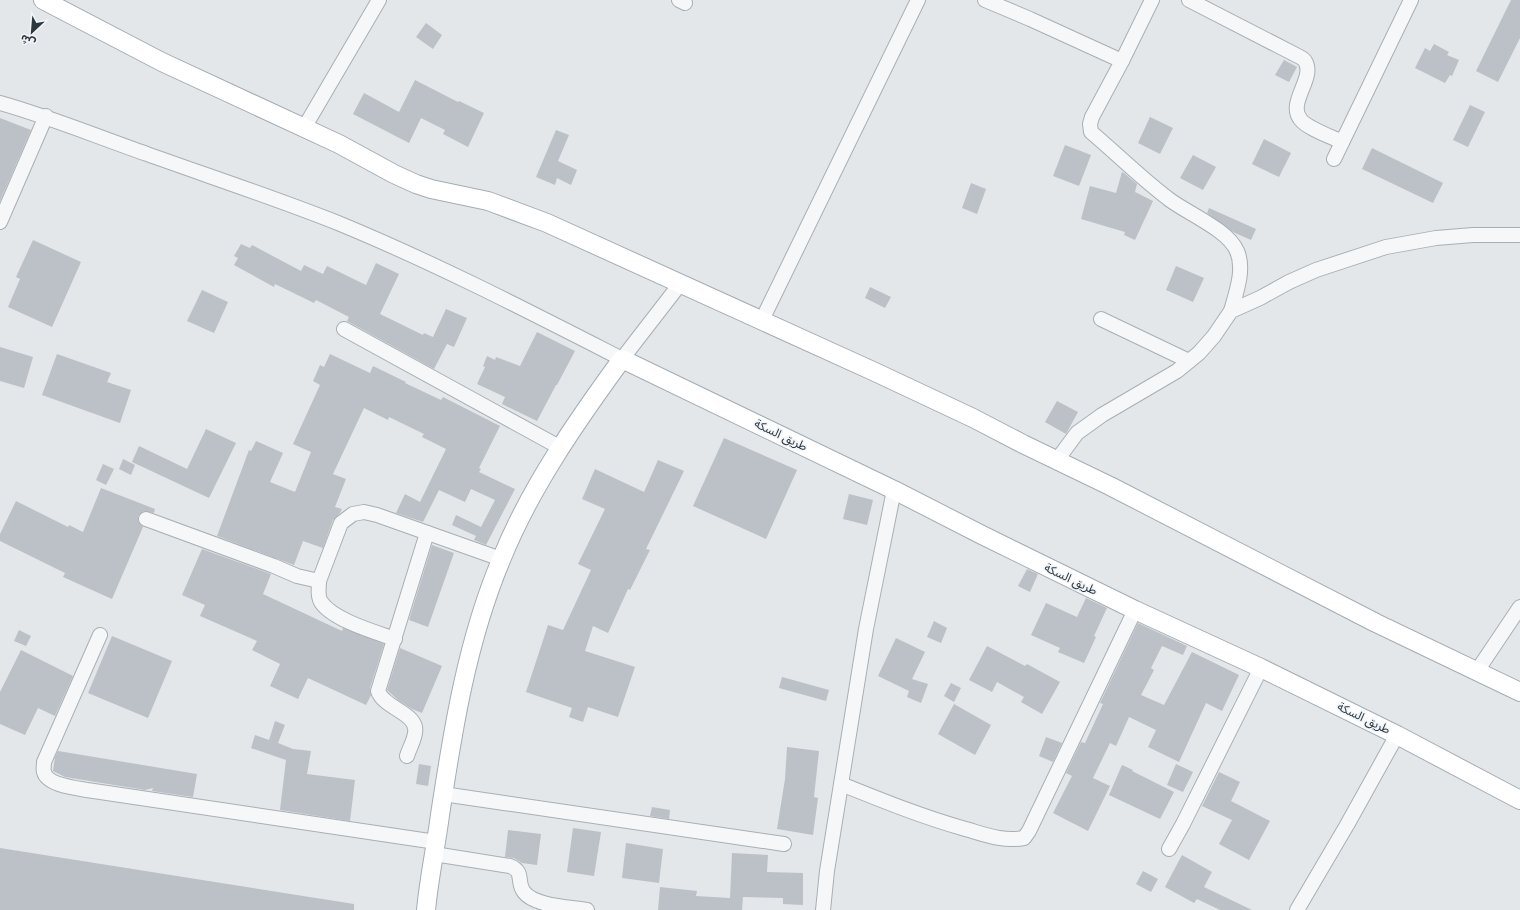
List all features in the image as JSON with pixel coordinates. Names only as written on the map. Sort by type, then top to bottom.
[{"type":"main road","points":[[44,0],[67,5],[162,62],[339,144],[394,174],[416,184],[431,189],[488,201],[547,223],[875,372],[1057,460],[1336,603],[1520,692]]},
{"type":"main road","points":[[426,910],[443,794],[454,732],[474,638],[484,602],[501,559],[528,504],[560,448],[622,359]]},
{"type":"main road","name":"طريق السكة","points":[[622,359],[894,490],[982,535],[1136,610],[1261,668],[1397,735],[1520,800]]},
{"type":"street","points":[[304,128],[379,0]]},
{"type":"street","points":[[762,320],[918,0]]},
{"type":"street","points":[[985,0],[1030,18],[1122,61]]},
{"type":"street","points":[[1057,460],[1077,434],[1102,415],[1162,381],[1199,353],[1214,336],[1231,311],[1238,285],[1240,265],[1237,251],[1225,234],[1170,200],[1091,132],[1090,124],[1092,117],[1152,0]]},
{"type":"street","points":[[1188,0],[1305,61],[1308,70],[1298,98],[1297,112],[1299,117],[1306,125],[1342,142]]},
{"type":"street","points":[[1334,159],[1411,0]]},
{"type":"street","points":[[0,103],[46,116],[149,155],[273,198],[339,224],[482,288],[622,359],[680,284]]},
{"type":"street","points":[[0,222],[46,116]]},
{"type":"street","points":[[1231,311],[1316,270],[1386,247],[1443,237],[1473,235],[1520,235]]},
{"type":"street","points":[[1100,319],[1189,361]]},
{"type":"street","points":[[344,329],[560,448]]},
{"type":"street","points":[[823,910],[827,871],[866,629],[894,490]]},
{"type":"street","points":[[395,639],[348,621],[332,612],[321,602],[319,597],[319,581],[341,523],[353,514],[364,512],[377,515],[501,559]]},
{"type":"street","points":[[146,519],[274,566],[297,576],[319,581]]},
{"type":"street","points":[[406,756],[416,732],[415,726],[406,715],[383,700],[378,691],[427,533]]},
{"type":"street","points":[[1477,671],[1520,607]]},
{"type":"street","points":[[841,784],[923,816],[998,838],[1012,840],[1024,838],[1029,831],[1136,610]]},
{"type":"street","points":[[100,635],[44,762],[44,773],[49,779],[60,785],[435,848],[510,866],[516,868],[519,872],[523,891],[530,898],[554,905],[587,910]]},
{"type":"street","points":[[1169,849],[1261,668]]},
{"type":"street","points":[[1297,910],[1347,825],[1397,735]]},
{"type":"street","points":[[443,794],[784,844]]},
{"type":"building","points":[[1511,0],[1520,0],[1520,38],[1498,82],[1476,71]]},
{"type":"building","points":[[426,23],[442,35],[433,49],[416,37]]},
{"type":"building","points":[[1434,44],[1449,52],[1447,55],[1459,60],[1452,76],[1450,75],[1445,83],[1415,68],[1425,48],[1430,51]]},
{"type":"building","points":[[1284,60],[1297,67],[1289,82],[1275,75]]},
{"type":"building","points":[[415,80],[458,102],[459,101],[484,113],[468,147],[443,134],[445,130],[421,118],[409,143],[353,114],[364,93],[399,112]]},
{"type":"building","points":[[1470,105],[1485,112],[1468,147],[1453,140]]},
{"type":"building","points":[[1150,117],[1173,128],[1160,154],[1138,143]]},
{"type":"building","points":[[0,118],[31,130],[0,201]]},
{"type":"building","points":[[556,130],[569,135],[558,161],[577,170],[571,185],[557,178],[555,185],[536,177]]},
{"type":"building","points":[[1264,139],[1291,153],[1279,177],[1252,164]]},
{"type":"building","points":[[1065,145],[1091,155],[1079,186],[1053,176]]},
{"type":"building","points":[[1372,148],[1443,183],[1433,203],[1362,169]]},
{"type":"building","points":[[1193,155],[1216,167],[1203,190],[1180,178]]},
{"type":"building","points":[[1122,172],[1137,184],[1135,192],[1153,201],[1135,240],[1124,235],[1125,232],[1081,219],[1090,186],[1116,193]]},
{"type":"building","points":[[971,183],[986,189],[977,214],[962,208]]},
{"type":"building","points":[[1209,208],[1256,229],[1251,240],[1233,232],[1207,213]]},
{"type":"building","points":[[33,240],[81,262],[52,327],[8,307],[20,279],[16,277]]},
{"type":"building","points":[[241,244],[250,248],[252,245],[301,271],[304,265],[323,274],[327,266],[366,285],[376,263],[399,274],[380,314],[423,335],[424,333],[433,337],[446,309],[467,318],[454,347],[447,344],[434,369],[347,321],[349,317],[316,300],[314,303],[275,284],[274,287],[234,265],[238,258],[234,256]]},
{"type":"building","points":[[1176,266],[1204,278],[1193,302],[1166,290]]},
{"type":"building","points":[[870,287],[891,297],[885,308],[865,298]]},
{"type":"building","points":[[202,290],[228,302],[214,333],[187,321]]},
{"type":"building","points":[[537,332],[575,351],[537,421],[502,404],[505,397],[477,384],[485,367],[483,366],[487,356],[495,360],[496,357],[520,366]]},
{"type":"building","points":[[0,347],[33,357],[24,388],[0,381]]},
{"type":"building","points":[[57,354],[111,373],[107,382],[131,390],[120,423],[42,395]]},
{"type":"building","points":[[330,354],[370,373],[373,366],[441,400],[443,397],[500,426],[479,468],[481,469],[479,472],[515,489],[486,545],[474,540],[476,536],[452,525],[456,515],[481,527],[495,500],[471,489],[465,502],[439,490],[423,522],[396,513],[405,494],[420,502],[446,449],[422,437],[424,434],[389,417],[388,420],[364,408],[333,474],[346,479],[335,507],[342,509],[333,520],[323,548],[303,541],[294,565],[217,536],[249,450],[251,451],[256,441],[283,453],[270,482],[295,492],[311,452],[293,444],[320,385],[313,381],[320,365],[324,367]]},
{"type":"building","points":[[1057,401],[1078,412],[1066,434],[1045,422]]},
{"type":"building","points":[[206,429],[236,443],[209,498],[132,462],[139,446],[187,469]]},
{"type":"building","points":[[724,438],[797,470],[766,539],[693,506]]},
{"type":"building","points":[[123,459],[135,465],[131,475],[119,469]]},
{"type":"building","points":[[658,460],[684,471],[646,549],[650,550],[630,590],[628,589],[608,633],[593,626],[585,651],[635,667],[618,717],[588,707],[583,722],[569,717],[572,708],[526,692],[548,625],[563,630],[591,570],[578,564],[605,509],[582,499],[595,469],[644,492]]},
{"type":"building","points":[[103,464],[114,469],[106,485],[96,480]]},
{"type":"building","points":[[101,488],[155,509],[154,513],[144,511],[138,516],[138,521],[143,527],[112,599],[63,577],[65,573],[0,541],[0,534],[16,501],[68,527],[69,525],[83,532]]},
{"type":"building","points":[[849,494],[873,500],[867,525],[843,519]]},
{"type":"building","points":[[432,545],[454,553],[428,627],[409,620]]},
{"type":"building","points":[[202,549],[271,574],[263,594],[342,631],[343,628],[384,644],[370,688],[371,695],[366,705],[308,678],[298,699],[270,686],[280,664],[252,650],[257,641],[200,616],[205,605],[182,595]]},
{"type":"building","points":[[1027,569],[1038,574],[1030,592],[1018,586]]},
{"type":"building","points":[[1086,598],[1107,608],[1084,663],[1058,652],[1060,648],[1031,635],[1046,603],[1077,617]]},
{"type":"building","points":[[934,621],[947,628],[941,643],[927,637]]},
{"type":"building","points":[[1138,623],[1187,646],[1183,655],[1162,646],[1151,668],[1154,670],[1141,695],[1164,705],[1192,652],[1239,675],[1222,711],[1206,703],[1179,762],[1148,747],[1156,730],[1129,717],[1116,746],[1110,743],[1093,778],[1110,786],[1088,831],[1053,813],[1072,776],[1066,773],[1081,742],[1085,743],[1103,704],[1100,703]]},
{"type":"building","points":[[19,630],[31,636],[26,646],[14,641]]},
{"type":"building","points":[[112,636],[172,661],[148,718],[88,693]]},
{"type":"building","points":[[896,638],[925,652],[912,679],[928,684],[921,703],[907,697],[909,691],[878,676]]},
{"type":"building","points":[[987,646],[1025,666],[1027,664],[1060,682],[1042,714],[1021,702],[1024,697],[997,682],[992,692],[969,680]]},
{"type":"building","points":[[400,648],[442,666],[422,713],[412,709],[398,700],[387,690]]},
{"type":"building","points":[[21,650],[73,676],[55,716],[38,708],[25,735],[0,724],[0,692]]},
{"type":"building","points":[[782,677],[829,690],[826,701],[779,688]]},
{"type":"building","points":[[951,683],[961,688],[954,702],[944,696]]},
{"type":"building","points":[[954,704],[991,725],[975,755],[938,734]]},
{"type":"building","points":[[275,721],[285,725],[278,743],[293,749],[311,751],[307,774],[355,780],[350,821],[280,810],[286,760],[251,748],[255,735],[269,740]]},
{"type":"building","points":[[1046,737],[1062,743],[1053,762],[1039,756]]},
{"type":"building","points":[[787,747],[819,751],[814,797],[818,798],[813,835],[777,829],[785,779]]},
{"type":"building","points":[[58,751],[197,774],[193,797],[152,791],[153,788],[145,790],[65,777],[53,771],[55,757]]},
{"type":"building","points":[[419,764],[431,766],[428,786],[416,784]]},
{"type":"building","points":[[1176,764],[1193,772],[1183,792],[1167,785]]},
{"type":"building","points":[[1122,765],[1174,792],[1160,819],[1109,795]]},
{"type":"building","points":[[1219,772],[1240,782],[1231,801],[1270,821],[1249,860],[1219,844],[1232,820],[1202,806]]},
{"type":"building","points":[[652,807],[670,810],[669,819],[650,816]]},
{"type":"building","points":[[573,828],[601,832],[594,876],[567,872]]},
{"type":"building","points":[[508,830],[541,834],[537,865],[522,863],[514,858],[505,857]]},
{"type":"building","points":[[626,843],[663,849],[659,883],[622,878]]},
{"type":"building","points":[[0,848],[354,904],[354,910],[0,910]]},
{"type":"building","points":[[732,853],[768,855],[767,872],[803,873],[803,905],[783,904],[783,898],[743,897],[742,910],[658,910],[660,887],[697,891],[696,896],[730,898]]},
{"type":"building","points":[[1182,855],[1212,872],[1204,887],[1252,910],[1220,910],[1197,899],[1194,903],[1165,887]]},
{"type":"building","points":[[1143,871],[1158,879],[1151,892],[1136,884]]}]
